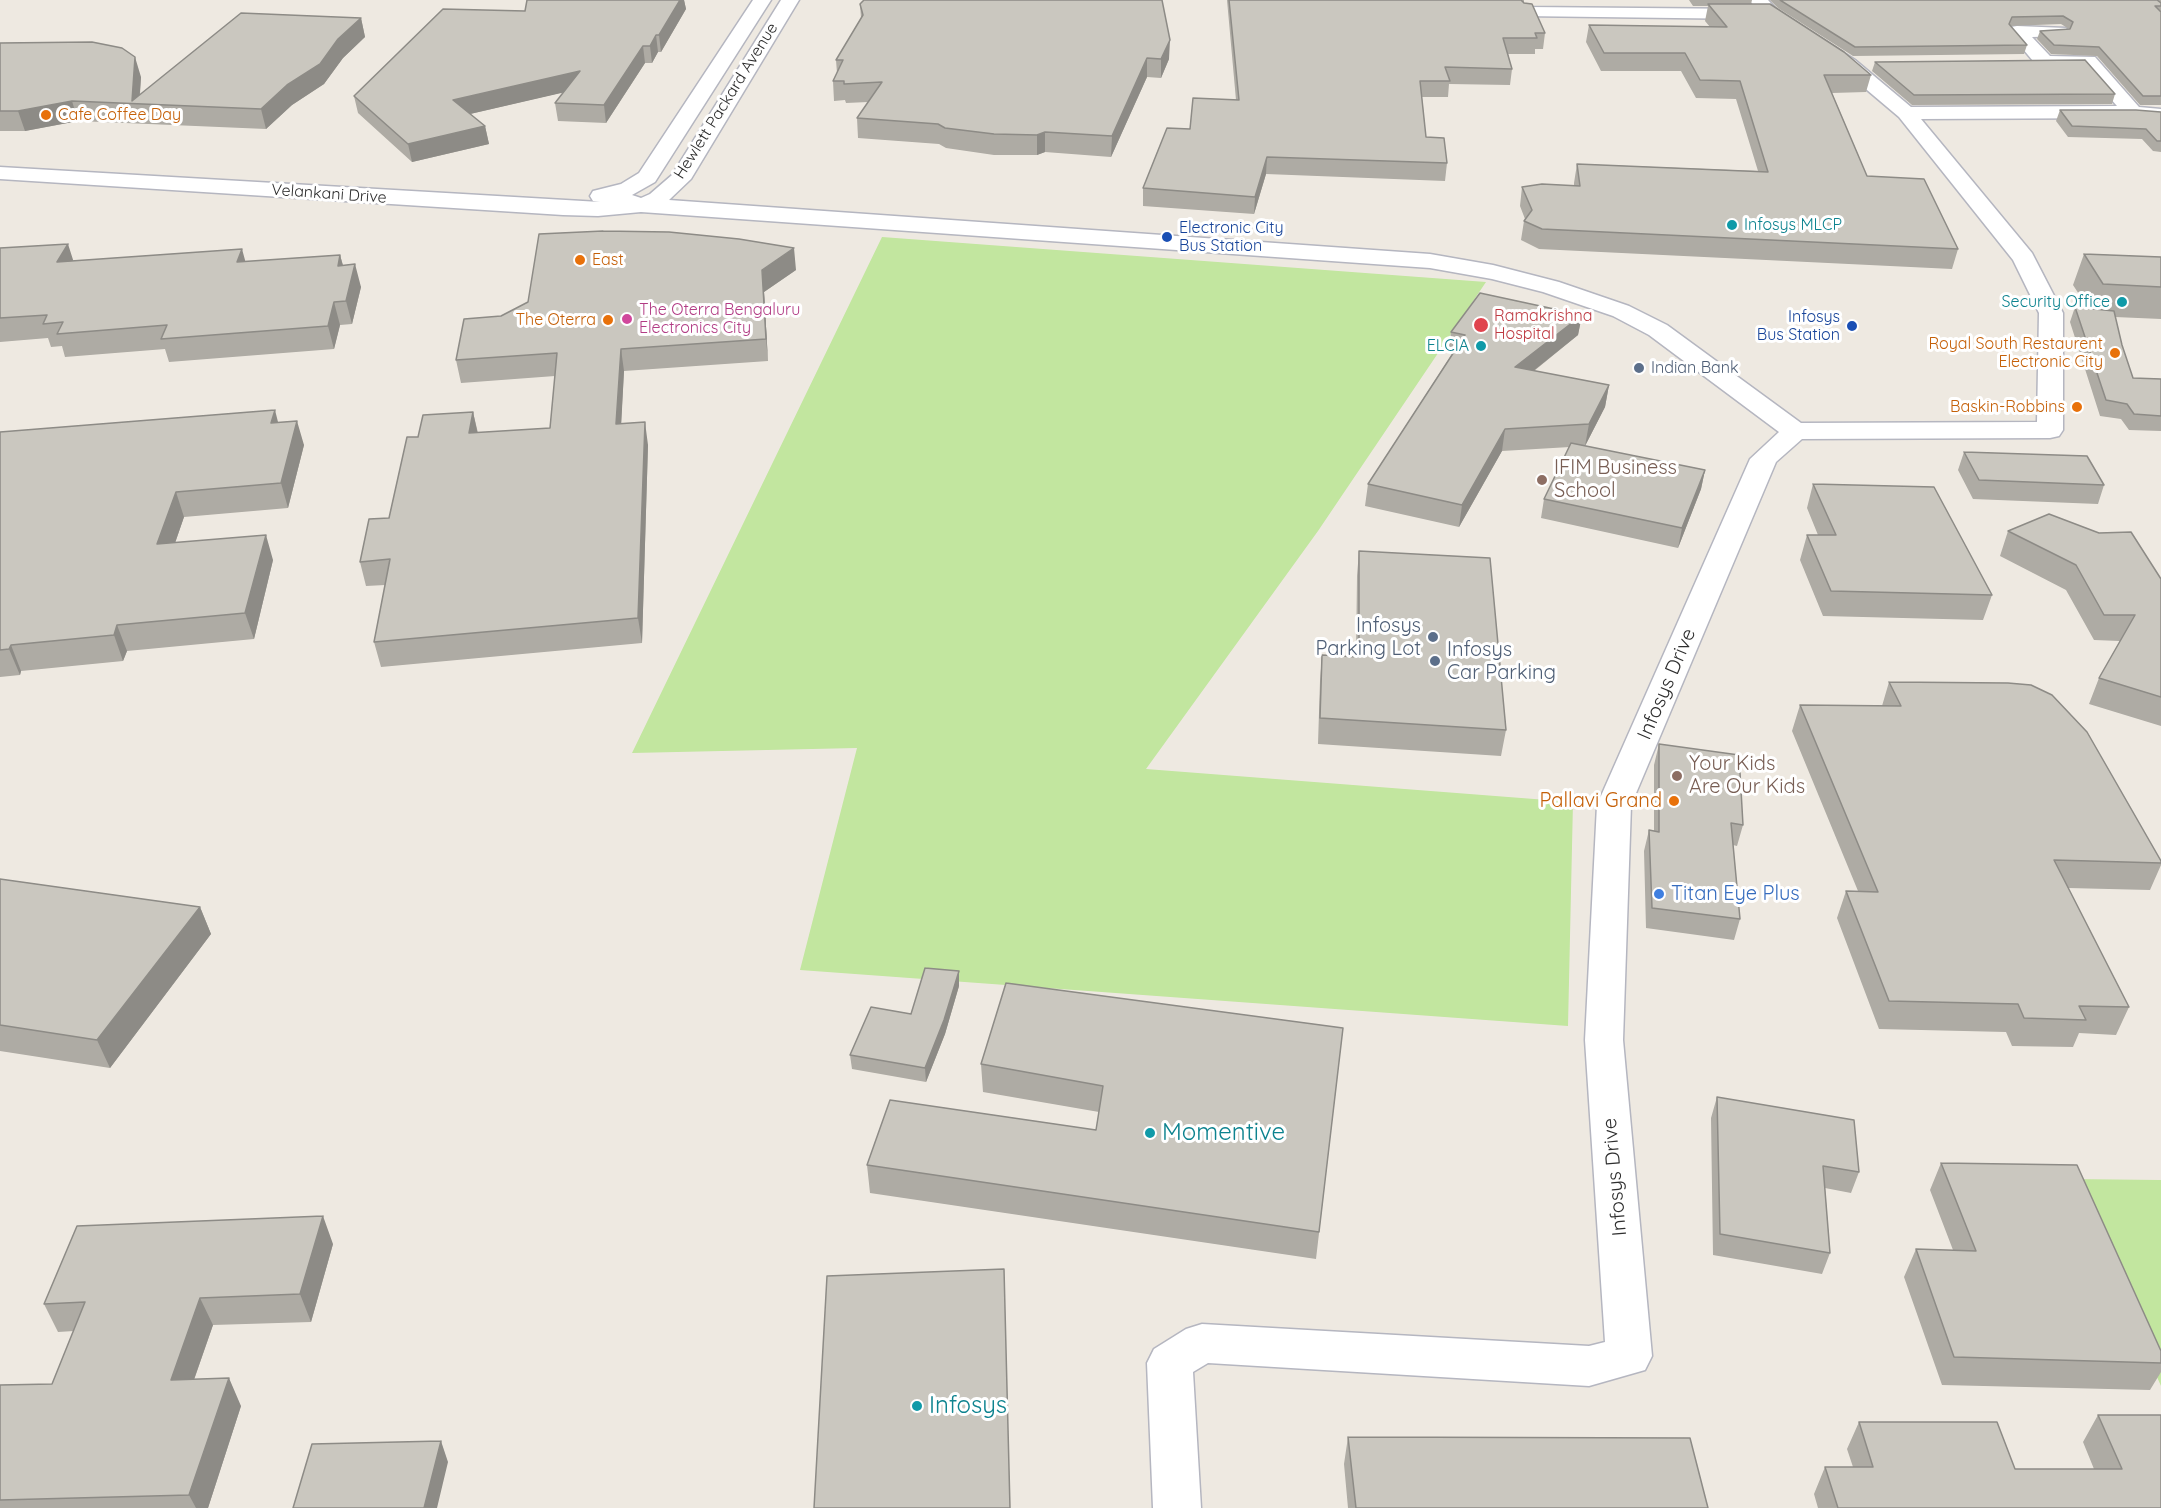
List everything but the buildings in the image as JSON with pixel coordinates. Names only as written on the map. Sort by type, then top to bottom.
[{"type":"street","name":"Hewlett Packard Avenue","points":[[634,197],[762,0]]},
{"type":"street","name":"Hewlett Packard Avenue","points":[[634,197],[680,179],[790,0]]},
{"type":"street","points":[[1528,12],[1764,7],[1848,64],[1880,91],[1910,102],[2161,115]]},
{"type":"street","points":[[2045,62],[2018,31],[2060,32]]},
{"type":"street","points":[[2022,62],[2088,61],[2133,112]]},
{"type":"street","points":[[1848,64],[1872,64]]},
{"type":"street","points":[[634,197],[1430,261],[1493,272],[1551,287],[1621,311],[1658,330],[1796,431],[2050,430],[2051,313],[2024,258],[1910,102]]},
{"type":"street","name":"Velankani Drive","points":[[0,161],[567,196],[634,197]]},
{"type":"street","name":"Velankani Drive","points":[[0,173],[563,208],[598,209],[634,197]]},
{"type":"street","name":"Infosys Drive","points":[[1177,1508],[1170,1363],[1202,1343],[1589,1366],[1629,1356],[1604,1040],[1614,805],[1764,459],[1796,431]]},
{"type":"green space","points":[[882,237],[1486,282],[1318,531],[1146,769],[1573,802],[1568,1026],[800,970],[857,748],[632,753]]},
{"type":"green space","points":[[2069,1179],[2161,1180],[2161,1386]]},
{"type":"place","name":"Cafe Coffee Day","points":[[46,115]]},
{"type":"place","name":"Infosys MLCP","points":[[1732,225]]},
{"type":"place","name":"Electronic City Bus Station","points":[[1167,237]]},
{"type":"place","name":"East","points":[[580,260]]},
{"type":"place","name":"Security Office","points":[[2122,302]]},
{"type":"place","name":"The Oterra Bengaluru Electronics City","points":[[627,319]]},
{"type":"place","name":"The Oterra","points":[[608,320]]},
{"type":"place","name":"Ramakrishna Hospital","points":[[1481,325]]},
{"type":"place","name":"Infosys Bus Station","points":[[1852,326]]},
{"type":"place","name":"ELCIA","points":[[1481,346]]},
{"type":"place","name":"Royal South Restaurent Electronic City","points":[[2115,353]]},
{"type":"place","name":"Indian Bank","points":[[1639,368]]},
{"type":"place","name":"Baskin-Robbins","points":[[2077,407]]},
{"type":"place","name":"IFIM Business School","points":[[1542,480]]},
{"type":"place","name":"Infosys Parking Lot","points":[[1433,637]]},
{"type":"place","name":"Infosys Car Parking","points":[[1435,661]]},
{"type":"place","name":"Your Kids Are Our Kids","points":[[1677,776]]},
{"type":"place","name":"Pallavi Grand","points":[[1674,801]]},
{"type":"place","name":"Titan Eye Plus","points":[[1659,894]]},
{"type":"place","name":"Momentive","points":[[1150,1133]]},
{"type":"place","name":"Infosys","points":[[917,1406]]}]
